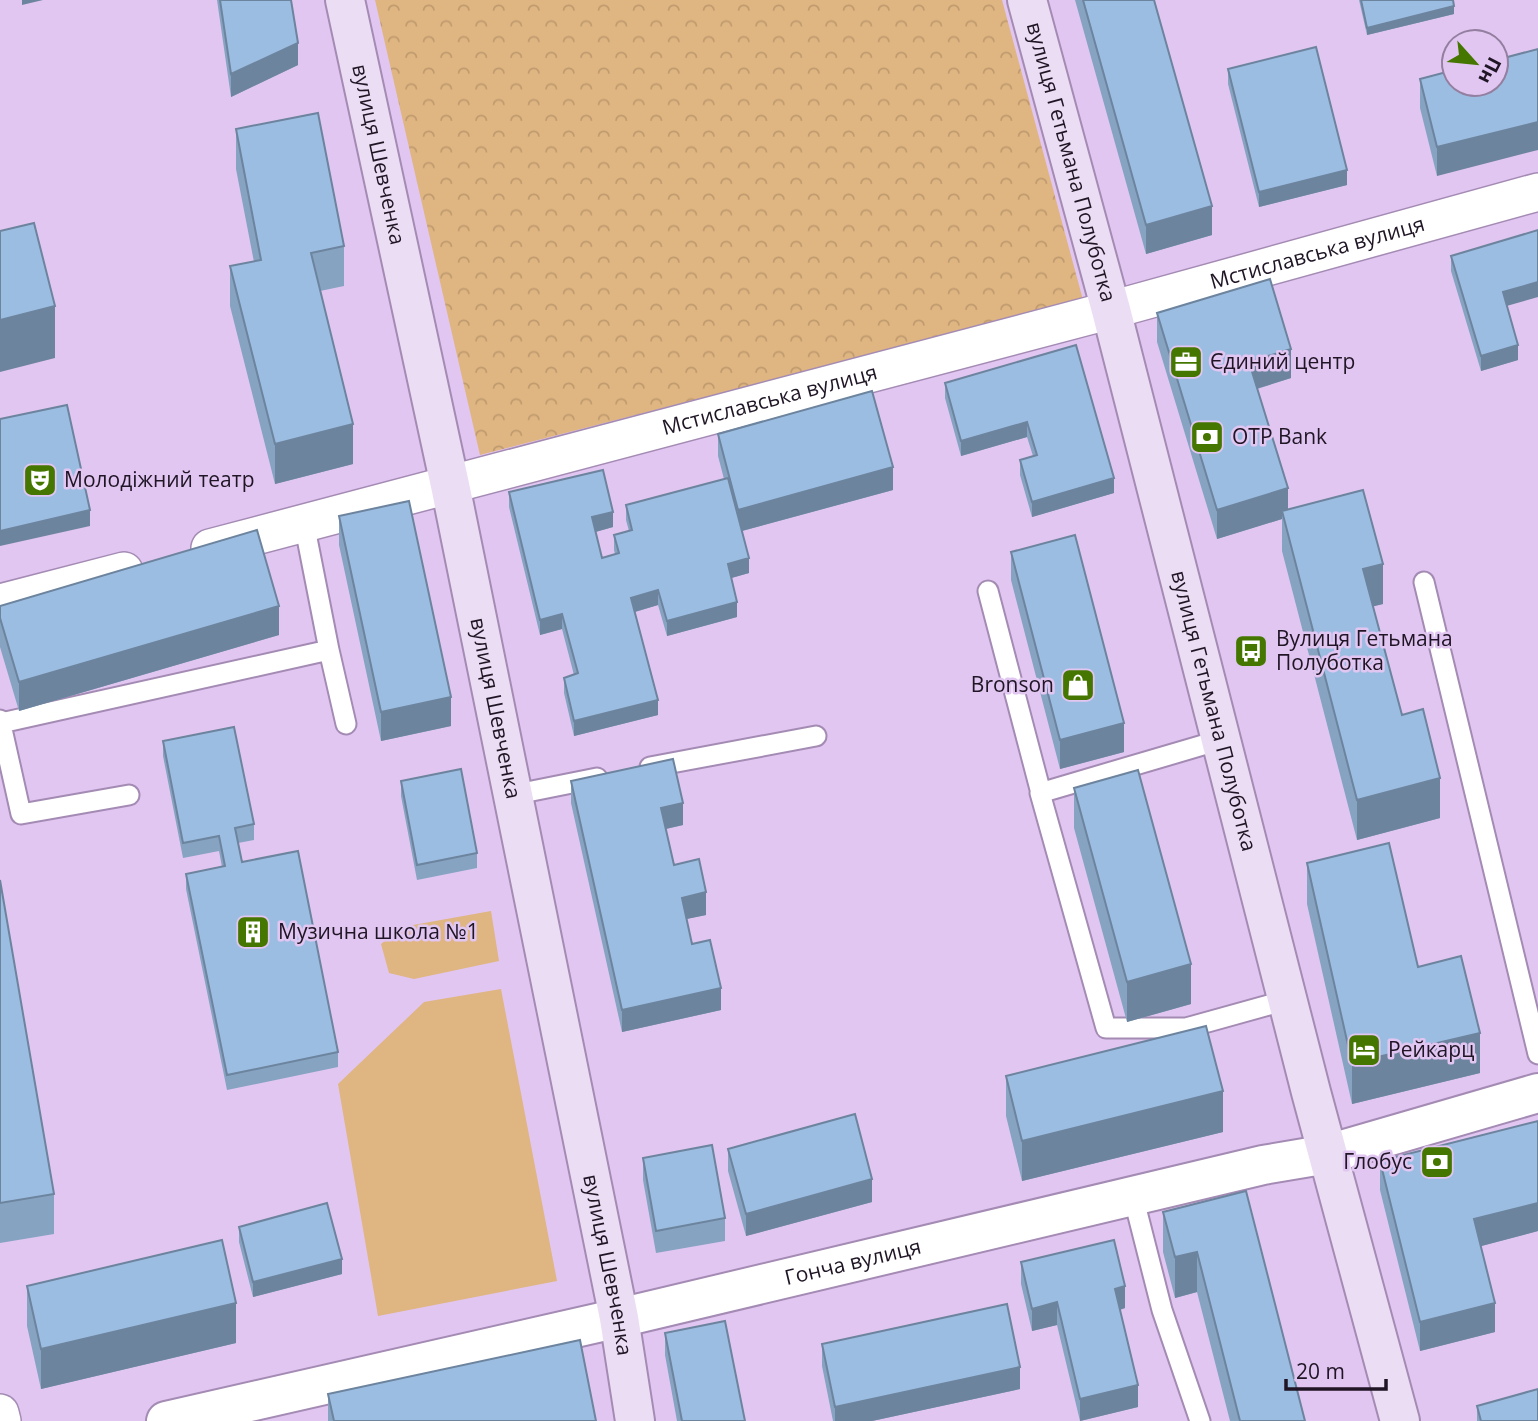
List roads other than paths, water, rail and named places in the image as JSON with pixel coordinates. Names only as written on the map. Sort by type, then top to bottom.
[{"type":"main road","name":"вулиця Шевченка","points":[[345,0],[450,485],[619,1318],[635,1421]]},
{"type":"main road","name":"вулиця Гетьмана Полуботка","points":[[1027,0],[1111,310],[1287,1000],[1400,1421]]},
{"type":"street","name":"Мстиславська вулиця","points":[[0,603],[1111,310],[1538,192]]},
{"type":"street","name":"Гонча вулиця","points":[[166,1421],[619,1318],[1263,1165],[1328,1154],[1538,1093]]},
{"type":"street","points":[[0,1413],[2,1421]]},
{"type":"lane","points":[[304,523],[346,724]]},
{"type":"lane","points":[[1424,582],[1538,1054]]},
{"type":"lane","points":[[988,591],[1107,1028],[1186,1028],[1287,1000]]},
{"type":"lane","points":[[129,795],[21,814],[0,722],[329,650]]},
{"type":"lane","points":[[512,795],[816,736]]},
{"type":"lane","points":[[1041,793],[1220,740]]},
{"type":"lane","points":[[1133,1196],[1162,1310],[1200,1421]]},
{"type":"place","name":"Єдиний центр","points":[[1186,362]]},
{"type":"place","name":"OTP Bank","points":[[1207,437]]},
{"type":"place","name":"Молодіжний театр","points":[[40,480]]},
{"type":"place","name":"Вулиця Гетьмана Полуботка","points":[[1251,651]]},
{"type":"place","name":"Bronson","points":[[1078,685]]},
{"type":"place","name":"Музична школа №1","points":[[253,932]]},
{"type":"place","name":"Рейкарц","points":[[1364,1050]]},
{"type":"place","name":"Глобус","points":[[1437,1162]]}]
